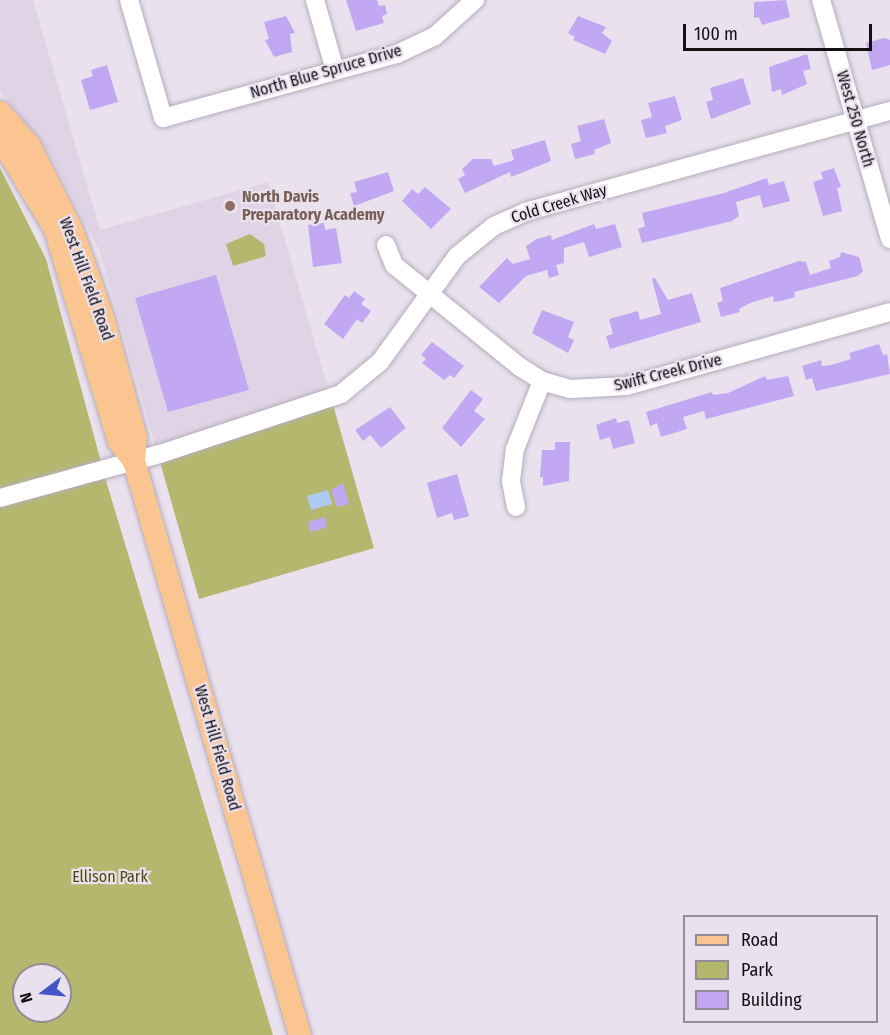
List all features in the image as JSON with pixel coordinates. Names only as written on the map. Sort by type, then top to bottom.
[{"type":"main road","name":"West Hill Field Road","points":[[0,112],[30,146],[72,230],[103,317],[136,438],[134,461],[300,1035]]},
{"type":"main road","name":"West Hill Field Road","points":[[0,138],[55,229],[119,442],[134,461]]},
{"type":"street","name":"North Blue Spruce Drive","points":[[129,0],[163,118],[397,54],[435,36],[475,0]]},
{"type":"street","points":[[315,0],[335,70]]},
{"type":"street","name":"West 250 North","points":[[821,0],[890,239]]},
{"type":"street","name":"Cold Creek Way","points":[[0,498],[160,454],[341,394],[380,362],[457,256],[476,240],[525,212],[890,111]]},
{"type":"street","name":"Swift Creek Drive","points":[[387,244],[394,265],[429,293],[542,381],[570,389],[627,386],[890,312]]},
{"type":"street","points":[[516,507],[503,483],[542,381]]},
{"type":"shaded area","name":"North Davis Preparatory Academy","points":[[0,0],[33,0],[100,230],[268,182],[331,398],[158,455],[100,252],[49,152],[0,91]]},
{"type":"green space","name":"Ellison Park","points":[[0,168],[46,259],[107,484],[273,1035],[0,1035]]},
{"type":"green space","points":[[250,234],[264,244],[266,256],[233,266],[226,244]]},
{"type":"green space","points":[[331,398],[374,548],[199,599],[158,455]]},
{"type":"water","points":[[328,490],[332,504],[311,510],[307,496]]},
{"type":"building","points":[[346,0],[377,0],[379,6],[385,5],[387,14],[382,16],[384,23],[356,31]]},
{"type":"building","points":[[786,0],[790,17],[762,25],[759,17],[754,18],[754,2]]},
{"type":"building","points":[[286,16],[295,33],[290,34],[292,52],[274,57],[265,40],[269,39],[264,22]]},
{"type":"building","points":[[578,16],[606,27],[602,33],[612,41],[605,54],[573,40],[575,37],[568,33]]},
{"type":"building","points":[[884,38],[890,40],[890,65],[872,70],[866,43]]},
{"type":"building","points":[[807,54],[811,69],[803,71],[807,84],[782,95],[781,89],[772,92],[769,67]]},
{"type":"building","points":[[107,65],[118,102],[90,110],[81,80],[93,76],[91,70]]},
{"type":"building","points":[[743,78],[751,104],[711,119],[706,102],[713,100],[710,88]]},
{"type":"building","points":[[675,96],[682,120],[665,126],[667,133],[646,138],[641,120],[652,117],[648,103]]},
{"type":"building","points":[[604,119],[611,143],[594,150],[595,154],[575,159],[571,144],[581,141],[577,126]]},
{"type":"building","points":[[545,140],[551,161],[511,177],[510,172],[465,193],[458,179],[465,175],[462,169],[473,159],[491,159],[494,166],[514,160],[511,150]]},
{"type":"building","points":[[834,168],[841,187],[837,188],[842,211],[823,216],[813,182],[823,179],[821,172]]},
{"type":"building","points":[[388,172],[394,191],[354,206],[350,193],[357,192],[354,182]]},
{"type":"building","points":[[767,178],[769,185],[784,181],[790,201],[763,208],[760,195],[736,202],[739,216],[732,221],[642,243],[638,229],[645,226],[642,213],[724,193]]},
{"type":"building","points":[[425,187],[451,209],[431,229],[402,201],[412,189],[418,194]]},
{"type":"building","points":[[324,223],[325,230],[336,228],[342,263],[313,267],[308,225]]},
{"type":"building","points":[[594,224],[596,229],[615,224],[622,247],[589,257],[584,242],[564,248],[564,263],[556,265],[559,275],[549,278],[547,270],[526,276],[499,303],[479,287],[507,258],[513,264],[530,259],[526,246],[537,239],[551,235],[552,240]]},
{"type":"building","points":[[841,252],[859,257],[863,271],[858,276],[794,292],[795,297],[781,301],[774,302],[773,296],[750,303],[739,309],[740,312],[721,317],[717,303],[723,301],[720,288],[799,261],[806,262],[810,275],[831,268],[829,261],[840,257]]},
{"type":"building","points":[[216,275],[249,390],[168,412],[135,298]]},
{"type":"building","points":[[655,278],[668,300],[692,293],[701,322],[610,349],[606,336],[613,334],[609,319],[638,311],[640,320],[661,314],[652,279]]},
{"type":"building","points":[[354,291],[365,299],[361,304],[371,311],[362,323],[357,319],[343,339],[324,324],[345,295],[349,298]]},
{"type":"building","points":[[542,310],[574,322],[568,337],[574,340],[568,353],[532,333]]},
{"type":"building","points":[[432,342],[464,366],[454,378],[450,375],[444,380],[422,363],[426,359],[421,355]]},
{"type":"building","points":[[879,344],[883,355],[887,354],[890,374],[816,391],[812,378],[806,380],[802,366],[821,360],[822,366],[831,365],[851,359],[849,353]]},
{"type":"building","points":[[765,376],[767,380],[788,376],[794,396],[706,419],[704,411],[683,417],[687,429],[661,437],[657,423],[650,426],[646,412],[712,392],[713,395],[728,393]]},
{"type":"building","points":[[471,390],[483,399],[474,411],[485,419],[461,447],[442,428]]},
{"type":"building","points":[[390,407],[406,428],[381,448],[370,435],[363,441],[355,430]]},
{"type":"building","points":[[616,418],[617,423],[629,420],[635,443],[613,449],[610,437],[600,440],[596,425]]},
{"type":"building","points":[[555,442],[570,442],[569,481],[543,486],[543,477],[540,477],[542,450],[555,450]]},
{"type":"building","points":[[457,474],[469,516],[454,520],[452,513],[437,518],[427,483]]},
{"type":"building","points":[[343,483],[349,504],[337,507],[331,490]]},
{"type":"building","points":[[325,517],[327,527],[311,532],[308,522]]},
{"type":"place","name":"North Davis Preparatory Academy","points":[[230,206]]}]
